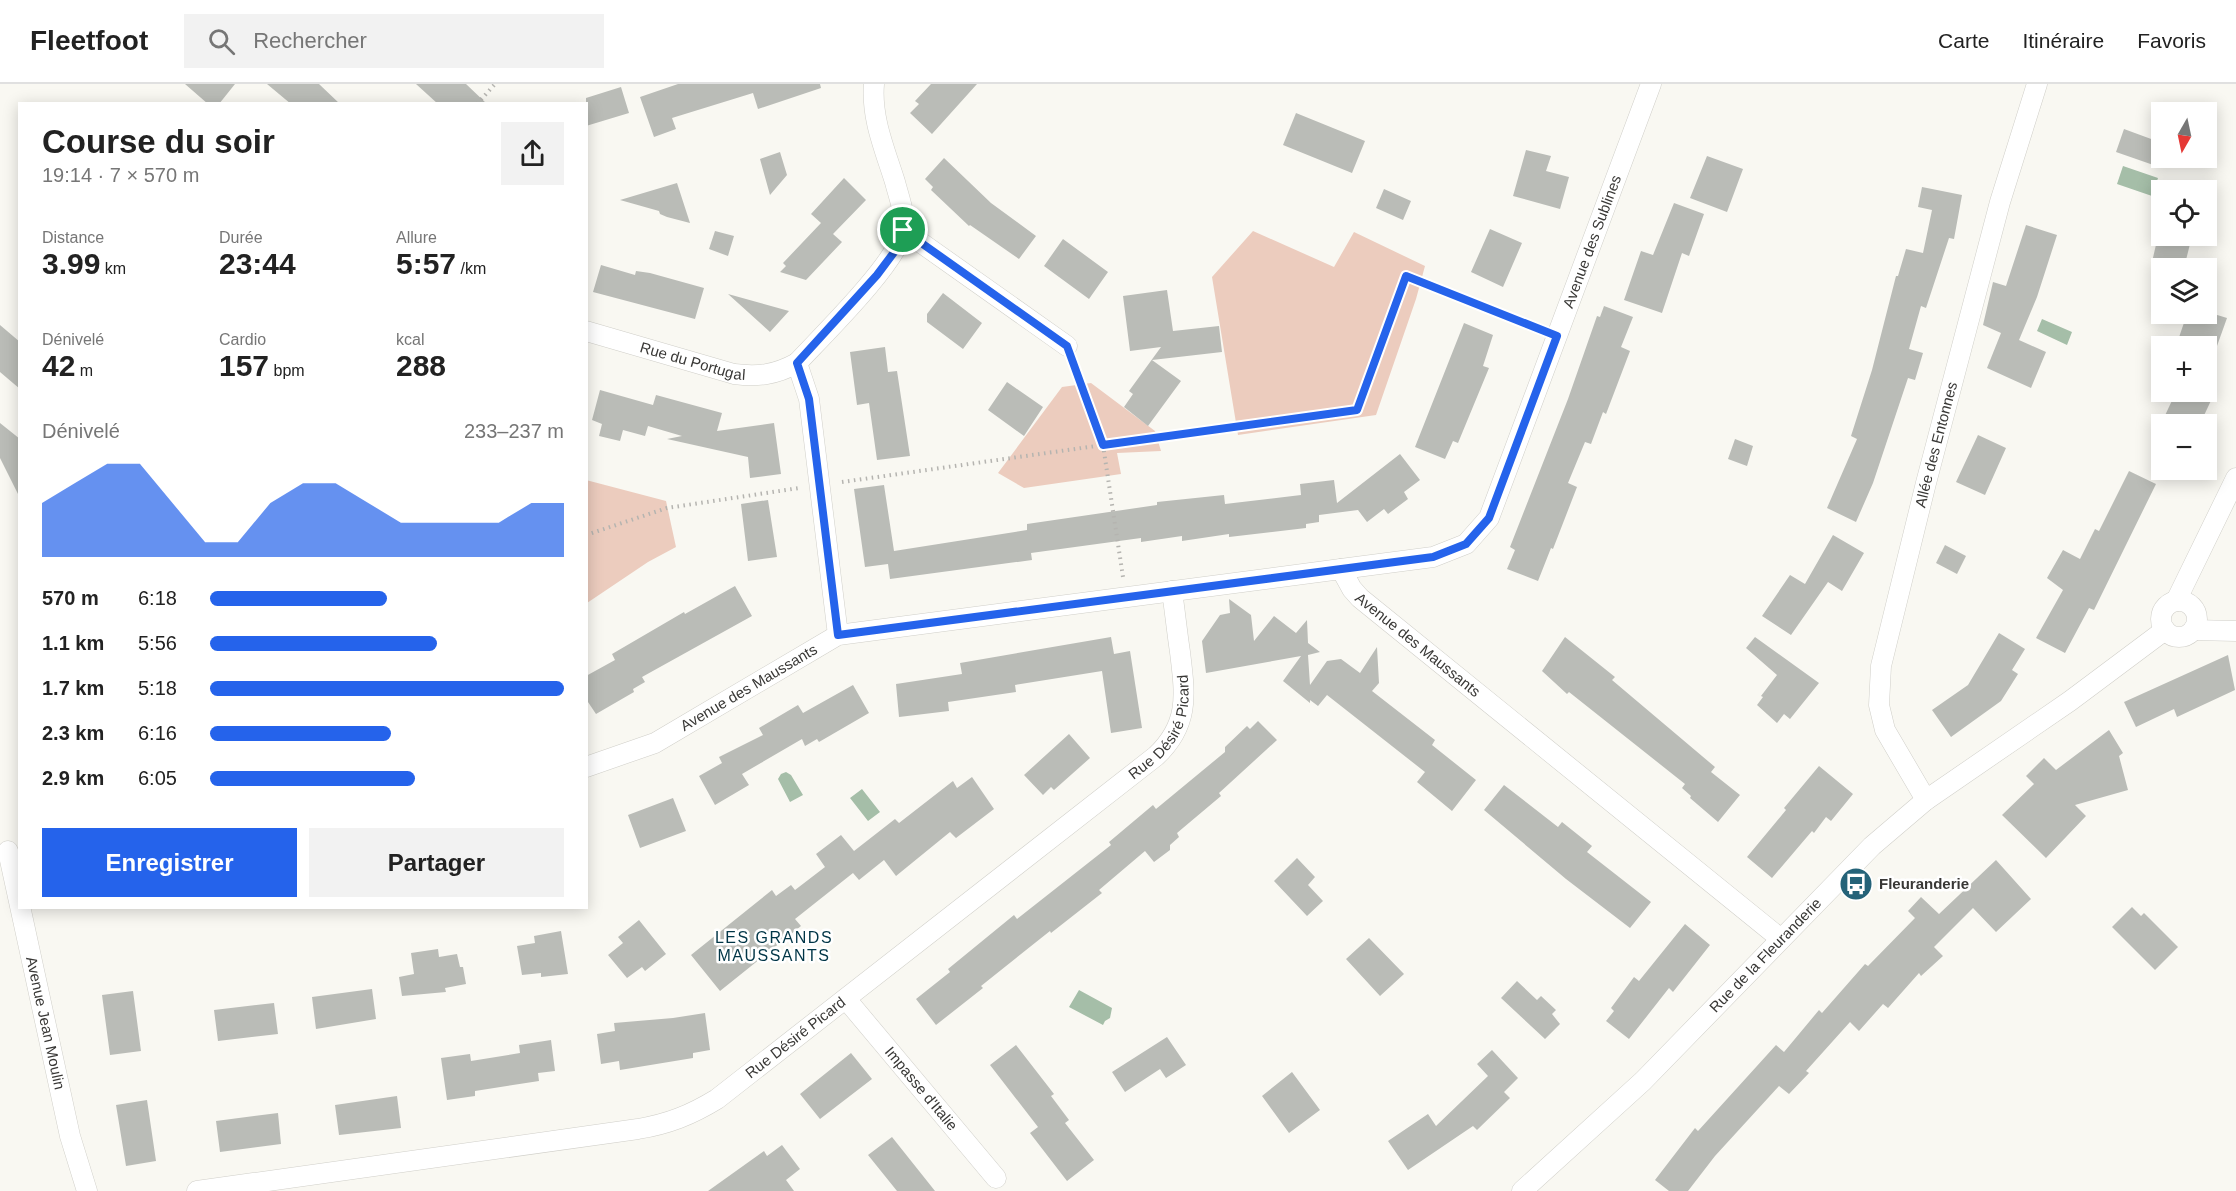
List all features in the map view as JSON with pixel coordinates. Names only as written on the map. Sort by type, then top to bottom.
[{"type":"street","points":[[838,635],[809,399],[797,363],[877,275],[895,251],[903,230],[902,208],[875,118],[873,84]]},
{"type":"street","name":"Avenue des Sublines","points":[[1341,569],[1433,557],[1466,544],[1489,518],[1651,84]]},
{"type":"street","name":"Allée des Entonnes","points":[[1926,800],[1886,730],[1879,705],[1881,666],[1926,483],[2000,202],[2037,84]]},
{"type":"street","points":[[903,230],[1067,346]]},
{"type":"street","name":"Rue du Portugal","points":[[588,332],[734,374],[771,375],[797,363]]},
{"type":"street","points":[[2176,601],[2236,478]]},
{"type":"street","name":"Avenue des Maussants","points":[[588,766],[655,743],[838,635],[1341,569],[1360,598],[1781,939]]},
{"type":"street","name":"Rue Désiré Picard","points":[[197,1191],[662,1125],[697,1112],[846,999],[1150,762],[1167,746],[1182,714],[1185,693],[1172,591]]},
{"type":"street","points":[[2176,601],[2188,604],[2196,613],[2196,625],[2188,634],[2177,636],[2165,630],[2161,622],[2163,611],[2176,601]]},
{"type":"street","name":"Rue de la Fleuranderie","points":[[1522,1191],[1643,1081],[1872,846],[1926,800],[2070,701],[2165,630]]},
{"type":"street","points":[[2193,630],[2236,630]]},
{"type":"street","name":"Avenue Jean Moulin","points":[[9,851],[18,893]]},
{"type":"street","name":"Avenue Jean Moulin","points":[[21,909],[70,1136],[87,1191]]},
{"type":"street","name":"Impasse d'Italie","points":[[846,999],[996,1178]]},
{"type":"path","points":[[479,102],[495,84]]},
{"type":"path","points":[[588,534],[667,508],[1357,410],[1406,276],[1557,336]]},
{"type":"path","points":[[1067,346],[1103,445],[1127,597]]},
{"type":"shaded area","points":[[2123,166],[2158,178],[2151,180],[2151,196],[2117,184]]},
{"type":"shaded area","points":[[1253,231],[1334,267],[1354,232],[1425,266],[1376,415],[1238,435],[1212,277]]},
{"type":"shaded area","points":[[2042,319],[2072,332],[2067,345],[2037,331]]},
{"type":"shaded area","points":[[1091,383],[1155,431],[1161,451],[1117,453],[1121,474],[1024,488],[998,473],[1062,387]]},
{"type":"shaded area","points":[[588,481],[666,501],[676,547],[648,562],[588,602]]},
{"type":"shaded area","points":[[786,772],[791,775],[803,795],[790,802],[778,779]]},
{"type":"shaded area","points":[[862,789],[880,812],[868,821],[850,798]]},
{"type":"shaded area","points":[[1079,990],[1112,1008],[1110,1018],[1103,1025],[1069,1007]]},
{"type":"building","points":[[185,84],[235,84],[221,102],[206,102]]},
{"type":"building","points":[[267,84],[319,84],[338,102],[289,102]]},
{"type":"building","points":[[416,84],[466,84],[485,102],[436,102]]},
{"type":"building","points":[[678,84],[820,84],[821,88],[758,109],[753,93],[672,118],[676,129],[654,137],[640,97]]},
{"type":"building","points":[[931,84],[977,84],[932,134],[910,113],[919,104],[915,101]]},
{"type":"building","points":[[621,87],[629,113],[588,125],[586,98]]},
{"type":"building","points":[[1296,113],[1365,141],[1352,173],[1283,145]]},
{"type":"building","points":[[2124,129],[2151,139],[2151,164],[2116,152]]},
{"type":"building","points":[[1526,150],[1551,156],[1546,171],[1569,177],[1560,209],[1513,196]]},
{"type":"building","points":[[780,152],[787,175],[770,195],[760,159]]},
{"type":"building","points":[[1707,156],[1743,169],[1727,212],[1690,198]]},
{"type":"building","points":[[944,158],[991,203],[1036,236],[1019,259],[969,226],[931,190],[933,187],[925,179]]},
{"type":"building","points":[[844,178],[866,200],[833,234],[842,242],[806,280],[780,272],[786,266],[783,263],[821,223],[811,214]]},
{"type":"building","points":[[677,183],[690,223],[620,200]]},
{"type":"building","points":[[1922,187],[1962,195],[1954,239],[1949,238],[1926,308],[1921,306],[1909,349],[1923,353],[1915,380],[1908,378],[1873,483],[1856,522],[1827,508],[1857,439],[1851,436],[1872,370],[1896,276],[1898,276],[1906,249],[1923,253],[1932,210],[1918,207]]},
{"type":"building","points":[[1384,189],[1411,201],[1403,220],[1376,208]]},
{"type":"building","points":[[1674,203],[1704,214],[1689,256],[1682,253],[1662,313],[1624,300],[1641,251],[1653,255]]},
{"type":"building","points":[[2026,225],[2057,235],[2037,297],[2019,340],[2046,352],[2031,388],[1987,368],[2001,333],[1983,325],[1993,282],[2006,286]]},
{"type":"building","points":[[1490,229],[1522,243],[1503,287],[1471,272]]},
{"type":"building","points":[[715,231],[734,236],[728,256],[709,249]]},
{"type":"building","points":[[1063,239],[1108,272],[1089,299],[1044,266]]},
{"type":"building","points":[[2156,246],[2190,246],[2186,258],[2153,258]]},
{"type":"building","points":[[601,265],[635,275],[636,271],[650,273],[704,288],[695,319],[593,292]]},
{"type":"building","points":[[1167,290],[1173,331],[1219,326],[1222,352],[1152,360],[1181,381],[1148,426],[1124,407],[1133,394],[1129,391],[1161,347],[1130,351],[1123,296]]},
{"type":"building","points":[[943,293],[982,323],[963,349],[927,322],[927,314]]},
{"type":"building","points":[[728,294],[789,311],[770,332]]},
{"type":"building","points":[[1604,306],[1633,317],[1621,347],[1630,351],[1606,414],[1603,412],[1591,444],[1585,442],[1568,483],[1577,487],[1538,581],[1507,569],[1515,550],[1510,547],[1568,399],[1597,316],[1600,317]]},
{"type":"building","points":[[2217,315],[2227,318],[2217,346],[2217,336],[2179,336],[2184,324],[2217,324]]},
{"type":"building","points":[[1464,323],[1493,335],[1483,366],[1489,368],[1458,443],[1453,441],[1445,459],[1415,447]]},
{"type":"building","points":[[0,325],[18,340],[18,387],[0,372]]},
{"type":"building","points":[[885,347],[888,372],[897,371],[910,456],[877,460],[869,403],[857,405],[850,352]]},
{"type":"building","points":[[1007,382],[1043,407],[1024,436],[988,410]]},
{"type":"building","points":[[600,390],[653,405],[656,395],[722,413],[717,431],[774,423],[781,474],[750,478],[748,457],[667,439],[682,436],[648,426],[645,436],[623,430],[620,441],[599,436],[602,424],[592,420]]},
{"type":"building","points":[[2171,402],[2210,402],[2205,414],[2166,414]]},
{"type":"building","points":[[0,423],[18,437],[18,494],[0,458]]},
{"type":"building","points":[[1978,435],[2006,448],[1985,495],[1956,482]]},
{"type":"building","points":[[1735,439],[1753,446],[1747,466],[1728,459]]},
{"type":"building","points":[[1400,454],[1420,480],[1404,492],[1408,499],[1388,514],[1384,509],[1367,522],[1358,510],[1319,515],[1319,522],[1306,524],[1306,528],[1229,537],[1229,534],[1182,541],[1182,536],[1141,542],[1141,538],[1031,553],[1032,560],[890,579],[888,564],[865,567],[854,489],[884,485],[894,551],[1027,530],[1027,524],[1157,505],[1157,502],[1224,495],[1225,504],[1301,495],[1300,484],[1334,480],[1337,503]]},
{"type":"building","points":[[2129,471],[2156,484],[2094,610],[2089,608],[2065,653],[2036,638],[2063,590],[2047,578],[2063,550],[2080,559],[2095,529],[2099,531]]},
{"type":"building","points":[[768,500],[777,557],[748,561],[741,504]]},
{"type":"building","points":[[1833,535],[1864,553],[1842,591],[1828,582],[1791,635],[1762,616],[1790,575],[1805,584]]},
{"type":"building","points":[[1945,545],[1966,556],[1957,574],[1936,563]]},
{"type":"building","points":[[735,586],[752,616],[642,677],[645,682],[633,689],[634,692],[596,714],[588,702],[588,675],[615,660],[612,654],[684,612],[685,614]]},
{"type":"building","points":[[1229,599],[1251,615],[1254,641],[1274,616],[1296,633],[1307,620],[1308,643],[1320,652],[1308,655],[1310,685],[1327,661],[1341,659],[1360,673],[1377,647],[1379,683],[1372,691],[1435,740],[1432,745],[1476,780],[1452,811],[1417,782],[1425,772],[1327,695],[1318,706],[1310,700],[1310,703],[1283,681],[1301,656],[1206,673],[1202,641],[1220,615],[1230,613]]},
{"type":"building","points":[[1999,633],[2025,649],[2012,670],[2018,674],[2001,701],[1951,737],[1932,710],[1968,685]]},
{"type":"building","points":[[1111,637],[1114,654],[1130,651],[1142,728],[1111,733],[1102,671],[1015,685],[1016,692],[948,702],[949,711],[899,717],[896,684],[962,674],[960,663]]},
{"type":"building","points":[[1565,637],[1615,677],[1612,680],[1715,767],[1711,772],[1740,795],[1718,822],[1690,798],[1691,796],[1682,788],[1685,784],[1569,692],[1567,694],[1542,671]]},
{"type":"building","points":[[1755,637],[1819,683],[1790,719],[1784,714],[1777,723],[1757,705],[1777,675],[1746,648]]},
{"type":"building","points":[[2228,655],[2235,690],[2177,717],[2174,709],[2136,727],[2124,702]]},
{"type":"building","points":[[853,685],[869,713],[819,742],[817,739],[805,746],[802,739],[742,774],[749,785],[715,805],[699,776],[722,763],[719,757],[763,735],[759,728],[798,705],[803,713]]},
{"type":"building","points":[[1258,721],[1277,740],[1219,793],[1221,796],[1177,833],[1179,837],[1170,845],[1170,850],[1154,862],[1145,851],[1099,890],[1102,893],[1051,933],[1050,931],[936,1025],[916,999],[950,972],[948,969],[1014,915],[1017,919],[1111,845],[1109,842],[1153,805],[1156,809],[1225,752],[1225,747],[1247,726],[1250,729]]},
{"type":"building","points":[[2109,730],[2123,753],[2119,756],[2128,790],[2075,805],[2086,816],[2046,858],[2002,815],[2034,784],[2026,776],[2044,758],[2056,770]]},
{"type":"building","points":[[1069,734],[1090,758],[1054,790],[1051,787],[1043,795],[1024,775]]},
{"type":"building","points":[[1819,766],[1853,794],[1831,821],[1826,817],[1814,833],[1812,831],[1772,878],[1747,857]]},
{"type":"building","points":[[972,777],[994,809],[956,838],[950,832],[896,876],[884,860],[859,880],[853,873],[795,919],[801,926],[720,991],[691,955],[772,890],[776,896],[791,885],[795,890],[825,867],[816,854],[841,835],[854,851],[895,819],[899,823],[953,781],[957,788]]},
{"type":"building","points":[[1504,785],[1558,827],[1562,822],[1592,846],[1587,852],[1651,902],[1630,928],[1566,879],[1484,810]]},
{"type":"building","points":[[673,798],[686,831],[640,848],[628,815]]},
{"type":"building","points":[[1297,858],[1315,877],[1308,885],[1323,901],[1307,916],[1274,881]]},
{"type":"building","points":[[1996,860],[2031,899],[1996,932],[1973,908],[1934,947],[1943,956],[1921,976],[1919,973],[1888,1008],[1883,1004],[1859,1031],[1850,1022],[1806,1071],[1809,1073],[1789,1094],[1779,1086],[1715,1156],[1688,1191],[1669,1191],[1655,1180],[1695,1128],[1698,1131],[1776,1045],[1784,1052],[1819,1010],[1822,1013],[1865,964],[1868,966],[1915,918],[1908,911],[1921,897],[1939,914]]},
{"type":"building","points":[[2132,907],[2141,916],[2144,913],[2178,947],[2155,970],[2112,927]]},
{"type":"building","points":[[639,920],[666,954],[645,971],[642,967],[627,978],[608,955],[623,943],[618,937]]},
{"type":"building","points":[[1685,924],[1710,945],[1673,992],[1669,988],[1629,1039],[1606,1021],[1614,1011],[1611,1008],[1634,977],[1639,981]]},
{"type":"building","points":[[561,931],[568,974],[541,977],[541,973],[522,975],[517,946],[535,943],[534,936]]},
{"type":"building","points":[[1369,938],[1404,974],[1380,996],[1346,959]]},
{"type":"building","points":[[438,949],[439,957],[457,954],[460,967],[463,967],[466,984],[445,988],[446,992],[402,996],[399,977],[414,974],[411,953]]},
{"type":"building","points":[[1517,981],[1537,1000],[1541,996],[1556,1010],[1552,1014],[1560,1024],[1545,1039],[1501,998]]},
{"type":"building","points":[[372,989],[376,1019],[316,1029],[312,997]]},
{"type":"building","points":[[133,991],[141,1051],[110,1055],[102,995]]},
{"type":"building","points":[[274,1003],[278,1034],[218,1041],[214,1010]]},
{"type":"building","points":[[705,1013],[710,1050],[693,1053],[693,1058],[620,1070],[619,1061],[601,1064],[597,1034],[615,1031],[614,1023]]},
{"type":"building","points":[[1167,1037],[1186,1065],[1166,1078],[1160,1069],[1125,1092],[1112,1072]]},
{"type":"building","points":[[551,1040],[555,1071],[538,1073],[539,1081],[475,1091],[475,1096],[447,1100],[441,1058],[470,1054],[471,1061],[520,1053],[519,1045]]},
{"type":"building","points":[[1016,1045],[1054,1094],[1051,1096],[1069,1120],[1065,1123],[1094,1160],[1067,1181],[1030,1133],[1038,1127],[990,1065]]},
{"type":"building","points":[[1492,1050],[1518,1078],[1504,1092],[1510,1098],[1477,1130],[1473,1126],[1408,1170],[1388,1141],[1428,1114],[1436,1126],[1488,1076],[1477,1064]]},
{"type":"building","points":[[851,1053],[872,1079],[820,1119],[800,1094]]},
{"type":"building","points":[[1292,1072],[1320,1110],[1289,1133],[1262,1096]]},
{"type":"building","points":[[397,1096],[401,1128],[339,1135],[335,1105]]},
{"type":"building","points":[[147,1100],[156,1161],[126,1166],[116,1105]]},
{"type":"building","points":[[278,1113],[281,1144],[220,1152],[216,1121]]},
{"type":"building","points":[[892,1137],[935,1191],[897,1191],[868,1155]]},
{"type":"building","points":[[782,1145],[800,1169],[786,1180],[794,1191],[708,1191],[764,1151],[767,1156]]},
{"type":"place","name":"Fleuranderie","points":[[1856,884]]},
{"type":"district","name":"LES GRANDS MAUSSANTS","points":[[774,946]]},
{"type":"route","points":[[903,230],[1067,346],[1103,445],[1357,410],[1406,276],[1557,336],[1489,518],[1466,544],[1433,557],[838,635],[809,399],[797,363],[877,275],[900,243],[903,230]]}]
